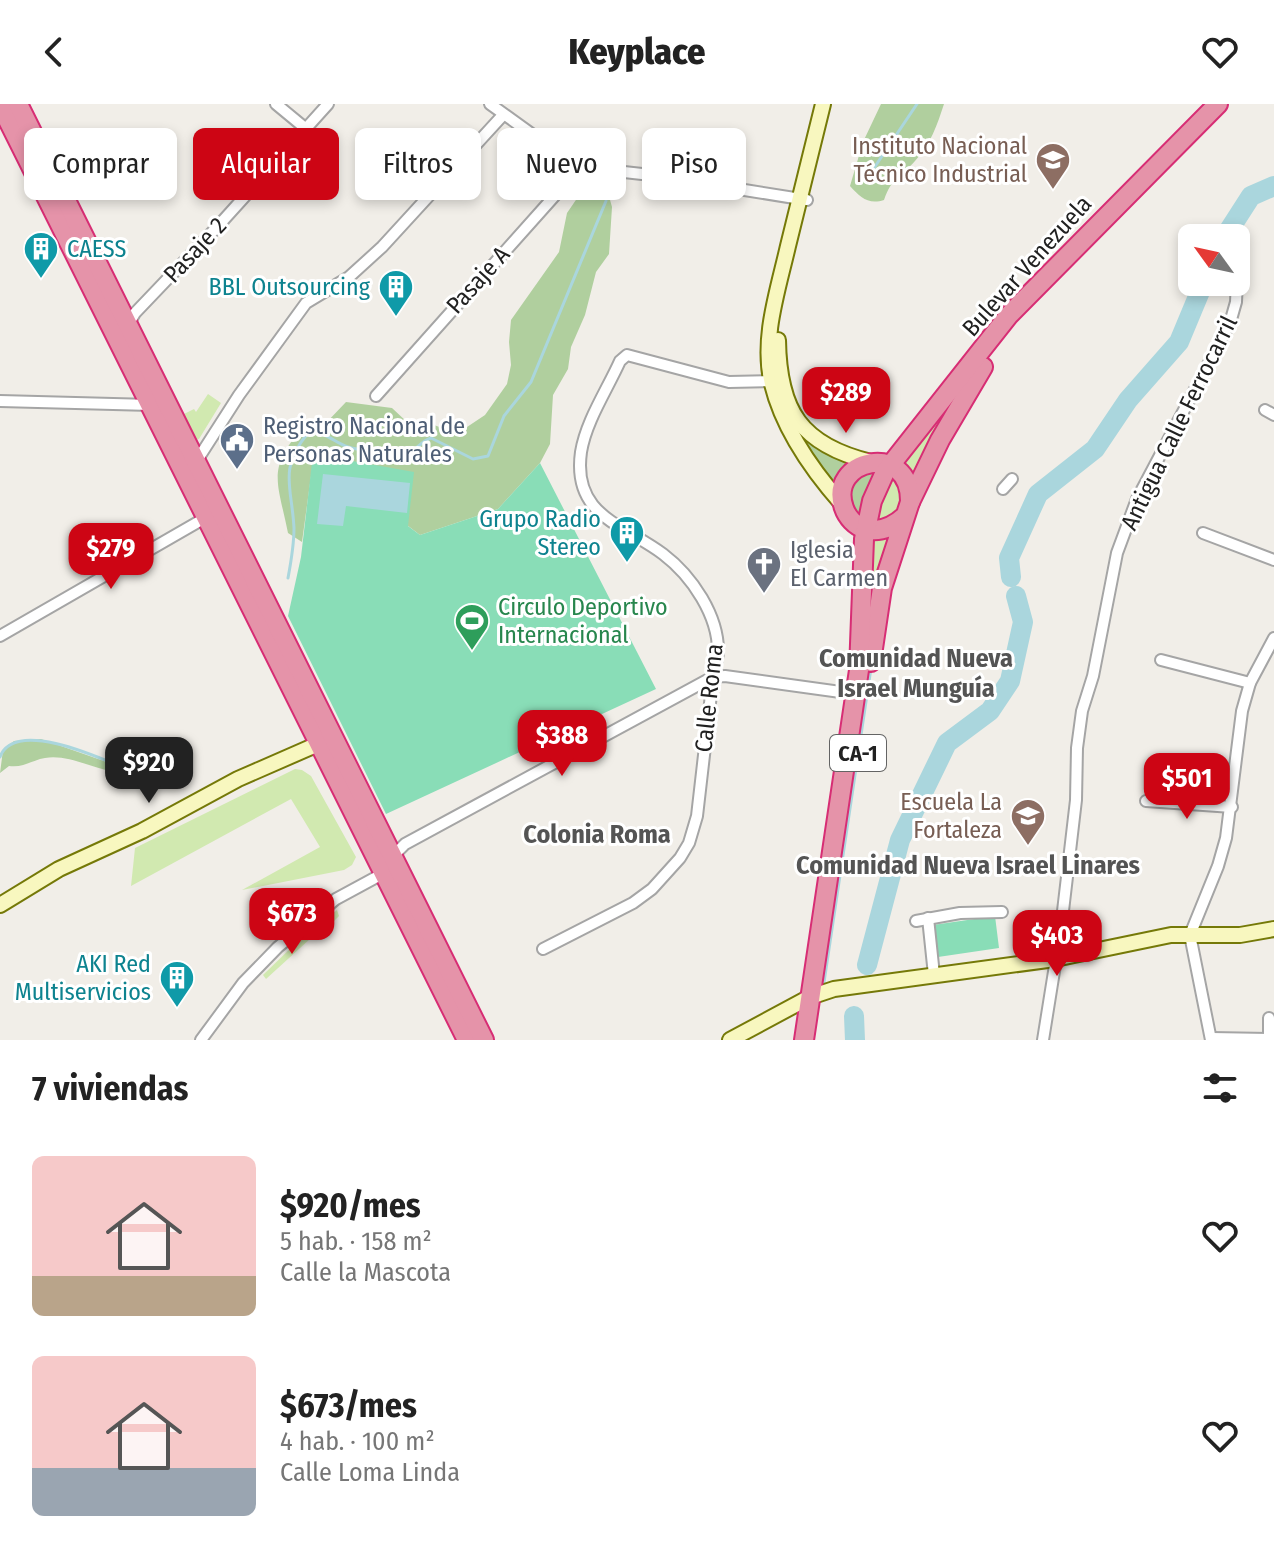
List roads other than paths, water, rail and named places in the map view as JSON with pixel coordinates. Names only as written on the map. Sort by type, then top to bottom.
[{"type":"highway","points":[[0,104],[205,518],[326,741],[393,856],[484,1040]]},
{"type":"highway","points":[[18,104],[196,462],[384,873],[467,1040]]},
{"type":"highway","name":"Bulevar Venezuela","points":[[815,1040],[816,995],[862,638],[865,529],[881,464],[1009,315],[1218,104]]},
{"type":"highway","name":"Bulevar Venezuela","points":[[804,1040],[816,995],[878,612],[888,567],[907,509],[965,395],[1020,314],[1142,189],[1232,104]]},
{"type":"highway","points":[[842,504],[851,520],[865,529],[884,529],[907,509],[906,481],[881,464]]},
{"type":"highway","name":"CA-1","points":[[842,504],[843,487],[848,477],[861,466],[881,464]]},
{"type":"street","points":[[276,104],[305,128]]},
{"type":"street","name":"Pasaje 2","points":[[305,128],[328,104]]},
{"type":"street","points":[[490,104],[522,128]]},
{"type":"street","points":[[823,104],[778,337],[777,382],[787,424],[806,458],[842,504]]},
{"type":"street","points":[[804,199],[830,104]]},
{"type":"street","points":[[196,462],[247,384],[306,303],[349,277],[382,247],[503,115]]},
{"type":"street","points":[[626,172],[804,199]]},
{"type":"street","name":"Pasaje 2","points":[[128,325],[135,313],[241,200]]},
{"type":"street","name":"Pasaje A","points":[[376,396],[551,200]]},
{"type":"street","name":"Antigua Calle Ferrocarril","points":[[1043,1040],[1076,800],[1077,748],[1082,711],[1093,676],[1117,553],[1137,499],[1230,323],[1236,296]]},
{"type":"street","name":"Calle Roma","points":[[543,949],[633,903],[652,889],[689,843],[697,816],[718,655],[716,630],[691,582],[662,553],[598,513],[586,494],[581,450],[591,422],[620,361],[627,355],[729,382],[777,382]]},
{"type":"street","points":[[777,382],[807,433],[829,448],[881,464]]},
{"type":"street","points":[[0,401],[151,405]]},
{"type":"street","points":[[1003,489],[1012,479]]},
{"type":"street","points":[[0,636],[205,518]]},
{"type":"street","points":[[1203,533],[1274,560]]},
{"type":"street","points":[[1269,1018],[1269,1040],[1211,1039],[1190,935],[1218,866],[1232,807],[1239,723],[1250,683],[1274,638]]},
{"type":"street","points":[[1161,660],[1250,683]]},
{"type":"street","points":[[201,1040],[243,983],[278,947],[336,899],[384,873],[393,856],[405,844],[713,677],[725,676],[855,694]]},
{"type":"street","points":[[0,905],[59,869],[142,831],[238,779],[326,741]]},
{"type":"street","points":[[1146,801],[1232,807]]},
{"type":"street","points":[[916,921],[960,913],[1002,912]]},
{"type":"street","points":[[928,918],[934,975]]},
{"type":"street","points":[[730,1040],[816,995],[834,989],[1055,959],[1171,935],[1240,935],[1274,929]]},
{"type":"water","points":[[323,474],[410,483],[407,513],[346,506],[343,526],[317,524]]},
{"type":"waterway","points":[[870,174],[917,104]]},
{"type":"waterway","points":[[1233,224],[1251,196],[1274,186]]},
{"type":"waterway","points":[[288,578],[294,528],[290,468],[308,433],[325,435],[353,448],[399,453],[410,452],[431,438],[473,459],[488,456],[504,416],[531,382],[606,201]]},
{"type":"waterway","points":[[1011,577],[1009,558],[1038,494],[1095,449],[1128,400],[1179,342],[1198,296]]},
{"type":"waterway","points":[[867,965],[900,840],[947,743],[990,711],[1010,681],[1023,622],[1016,596]]},
{"type":"waterway","name":"Bulevar Venezuela","points":[[823,989],[871,668]]},
{"type":"waterway","points":[[0,757],[9,746],[23,741],[41,741],[83,751],[133,772],[147,774]]},
{"type":"waterway","points":[[854,1016],[855,1040]]},
{"type":"place","name":"Instituto Nacional Técnico Industrial","points":[[1053,191]]},
{"type":"place","name":"CAESS","points":[[41,280]]},
{"type":"place","name":"BBL Outsourcing","points":[[396,318]]},
{"type":"place","name":"Registro Nacional de Personas Naturales","points":[[237,471]]},
{"type":"place","name":"Grupo Radio Stereo","points":[[627,564]]},
{"type":"place","name":"Iglesia El Carmen","points":[[764,595]]},
{"type":"place","name":"Circulo Deportivo Internacional","points":[[472,652]]},
{"type":"place","name":"Escuela La Fortaleza","points":[[1028,847]]},
{"type":"place","name":"AKI Red Multiservicios","points":[[177,1009]]},
{"type":"district","name":"Comunidad Nueva Israel Munguía","points":[[916,673]]},
{"type":"district","name":"Colonia Roma","points":[[597,834]]},
{"type":"district","name":"Comunidad Nueva Israel Linares","points":[[968,865]]}]
